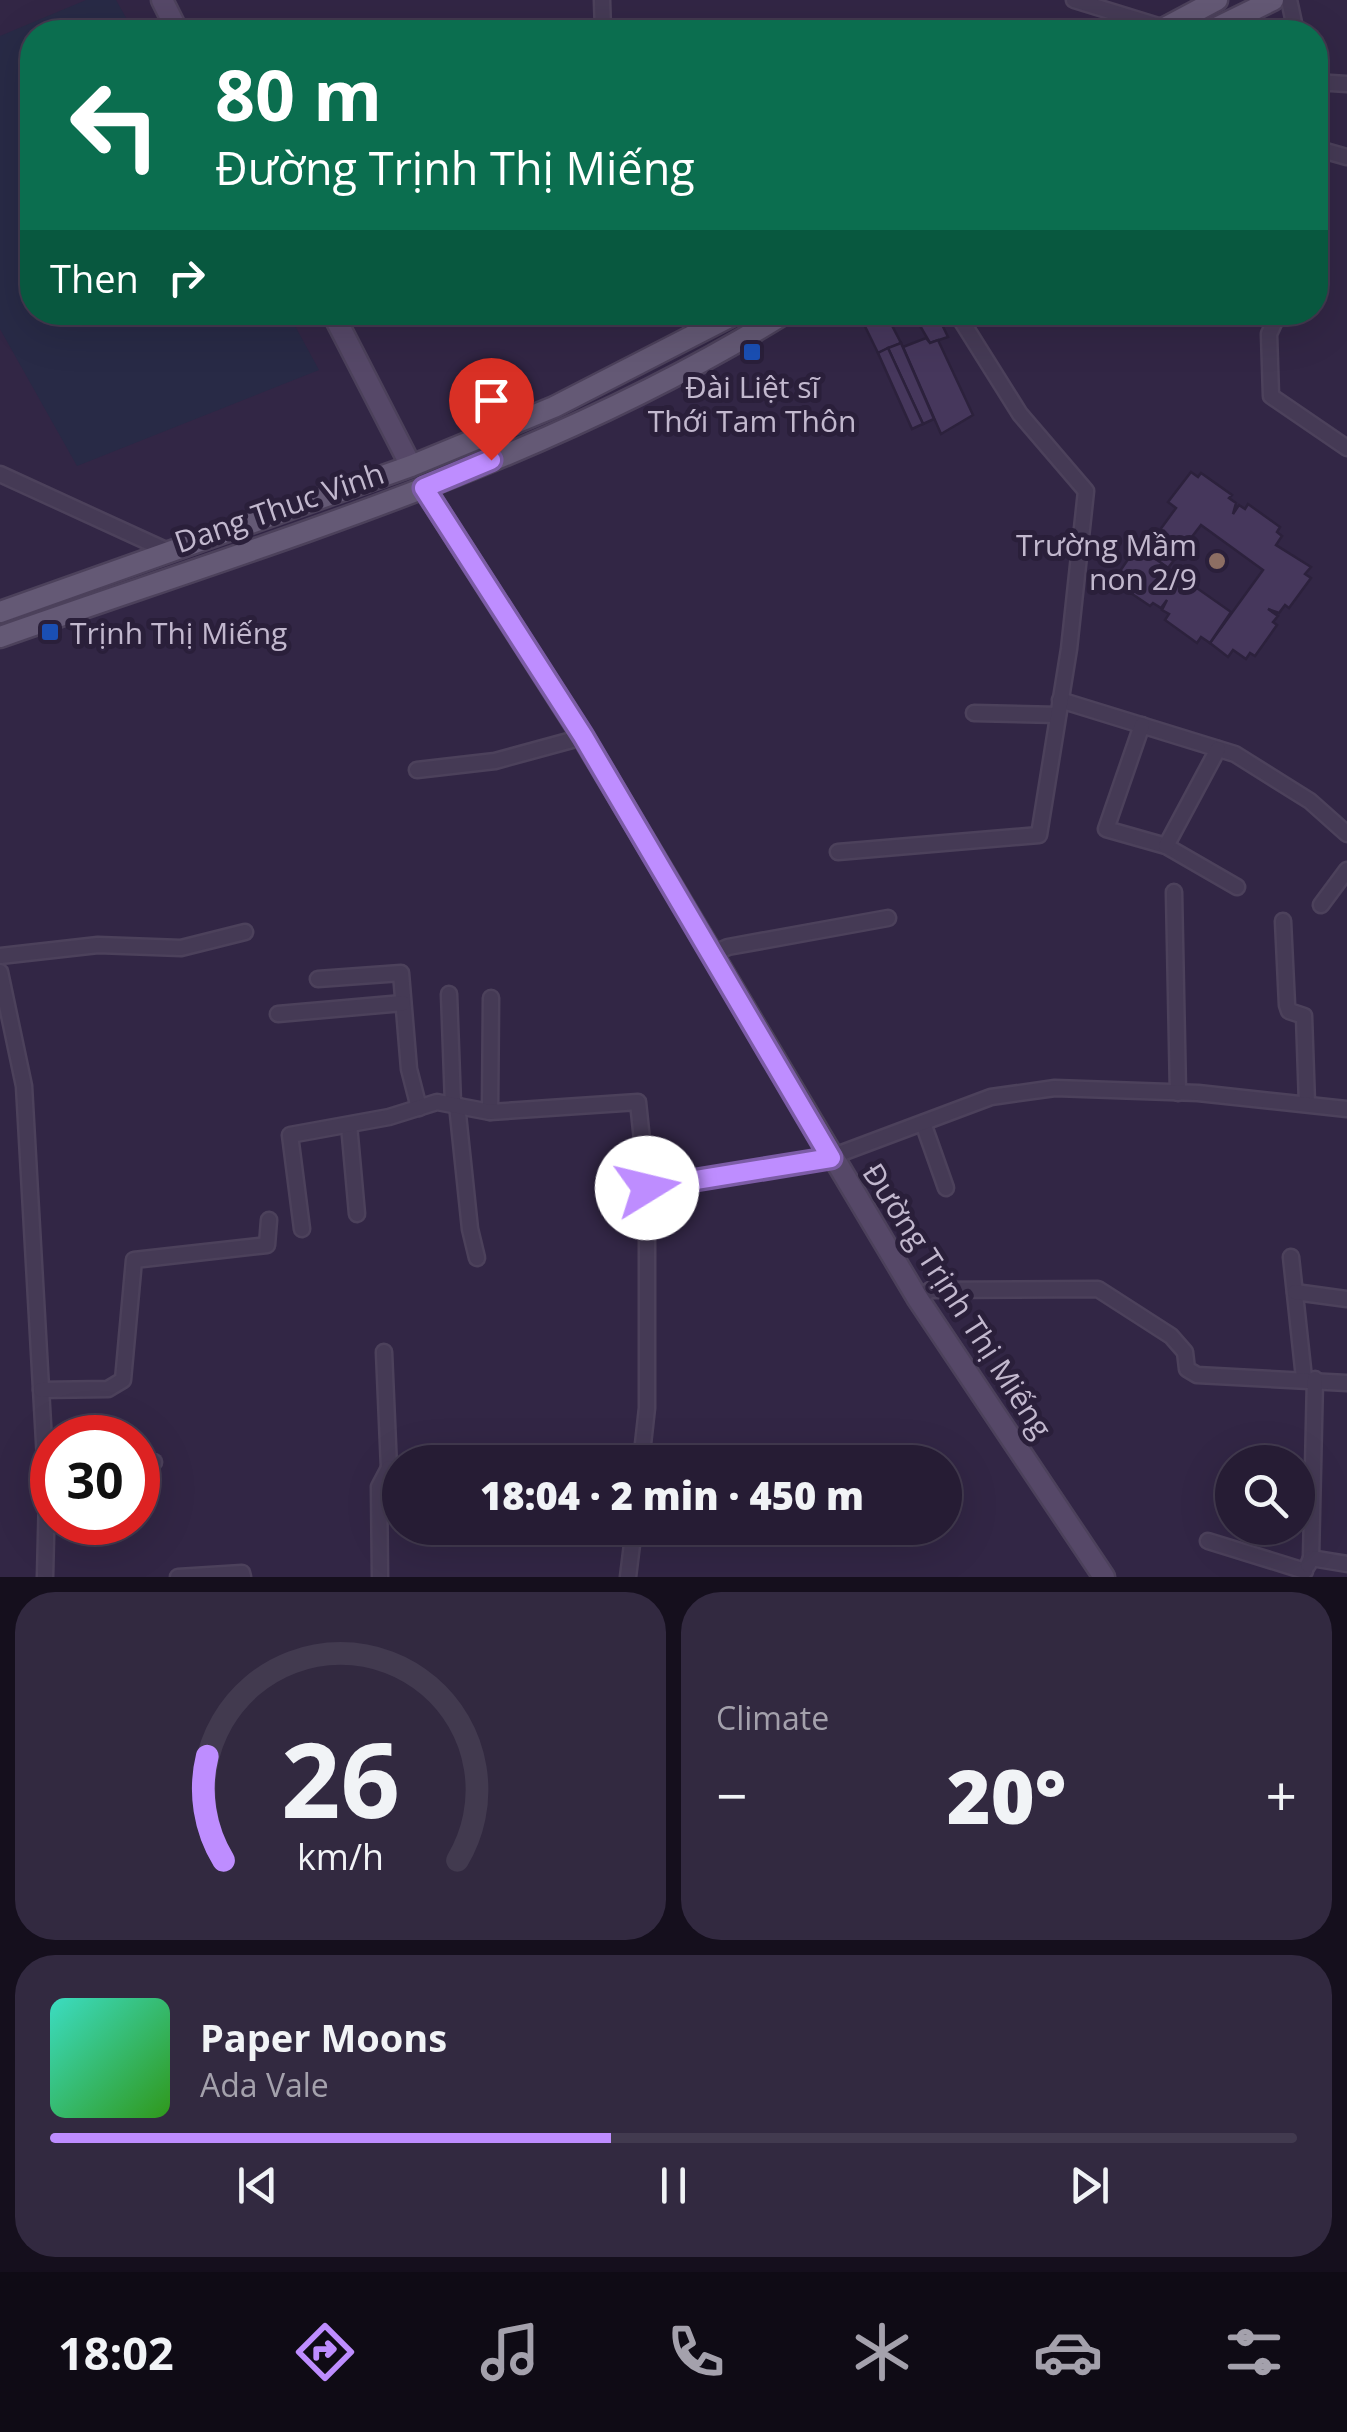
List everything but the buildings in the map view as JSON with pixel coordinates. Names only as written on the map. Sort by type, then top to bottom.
[{"type":"main road","points":[[1180,20],[1217,0]]},
{"type":"main road","points":[[1233,20],[1274,0]]},
{"type":"main road","points":[[339,325],[424,488]]},
{"type":"main road","name":"Dang Thuc Vinh","points":[[0,612],[411,466],[554,407],[715,325]]},
{"type":"main road","name":"Dang Thuc Vinh","points":[[0,637],[424,488],[598,414],[763,325]]},
{"type":"main road","name":"Đường Trịnh Thị Miếng","points":[[424,488],[583,736],[918,1299],[1104,1577]]},
{"type":"street","points":[[1074,0],[1132,20]]},
{"type":"street","points":[[691,325],[696,335]]},
{"type":"street","points":[[838,852],[1039,835],[1086,491],[1020,414],[964,325]]},
{"type":"street","points":[[1273,325],[1269,334],[1271,396],[1347,448]]},
{"type":"street","points":[[0,474],[170,552]]},
{"type":"street","points":[[974,713],[1059,707],[1142,725],[1235,754],[1310,801],[1347,834]]},
{"type":"street","points":[[1142,725],[1106,829],[1166,846],[1236,887]]},
{"type":"street","points":[[417,770],[495,762],[583,736]]},
{"type":"street","points":[[1166,846],[1218,749]]},
{"type":"street","points":[[1321,905],[1347,870]]},
{"type":"street","points":[[1174,892],[1178,1092]]},
{"type":"street","points":[[710,955],[728,946],[888,918]]},
{"type":"street","points":[[1283,921],[1288,1011],[1304,1016],[1307,1104]]},
{"type":"street","points":[[0,956],[98,945],[181,948],[245,932]]},
{"type":"street","points":[[0,972],[24,1086],[43,1415]]},
{"type":"street","points":[[318,979],[400,973],[409,1069],[419,1108]]},
{"type":"street","points":[[449,994],[456,1104],[470,1230],[477,1258]]},
{"type":"street","points":[[490,1112],[491,998]]},
{"type":"street","points":[[278,1014],[403,1002]]},
{"type":"street","points":[[647,1188],[831,1158],[991,1097],[1054,1088],[1178,1092],[1347,1108]]},
{"type":"street","points":[[302,1229],[290,1135],[349,1126],[437,1102],[490,1112],[638,1102],[647,1188],[647,1408],[643,1445]]},
{"type":"street","points":[[923,1123],[946,1188]]},
{"type":"street","points":[[349,1126],[357,1214]]},
{"type":"street","points":[[40,1390],[108,1389],[124,1380],[134,1260],[267,1245],[268,1220]]},
{"type":"street","points":[[1290,1257],[1310,1379],[1306,1568]]},
{"type":"street","points":[[918,1299],[930,1290],[1098,1289],[1171,1336],[1185,1352],[1187,1369],[1196,1374],[1347,1384]]},
{"type":"street","points":[[1294,1292],[1347,1300]]},
{"type":"street","points":[[384,1352],[392,1445]]},
{"type":"street","points":[[380,1577],[382,1484]]},
{"type":"street","points":[[1208,1541],[1306,1568],[1347,1564]]},
{"type":"street","points":[[45,1577],[46,1545]]},
{"type":"street","points":[[628,1577],[632,1545]]},
{"type":"street","points":[[178,1577],[242,1573],[243,1577]]},
{"type":"shaded area","points":[[86,0],[116,0],[127,20],[38,20]]},
{"type":"shaded area","points":[[20,28],[20,325],[295,325],[319,370],[77,466],[0,329],[0,36]]},
{"type":"place","name":"Đài Liệt sĩ Thới Tam Thôn","points":[[752,352]]},
{"type":"place","name":"Trường Mầm non 2/9","points":[[1217,561]]},
{"type":"place","name":"Trịnh Thị Miếng","points":[[50,632]]},
{"type":"route","points":[[491,460],[424,488],[583,736],[831,1158],[647,1188]]}]
